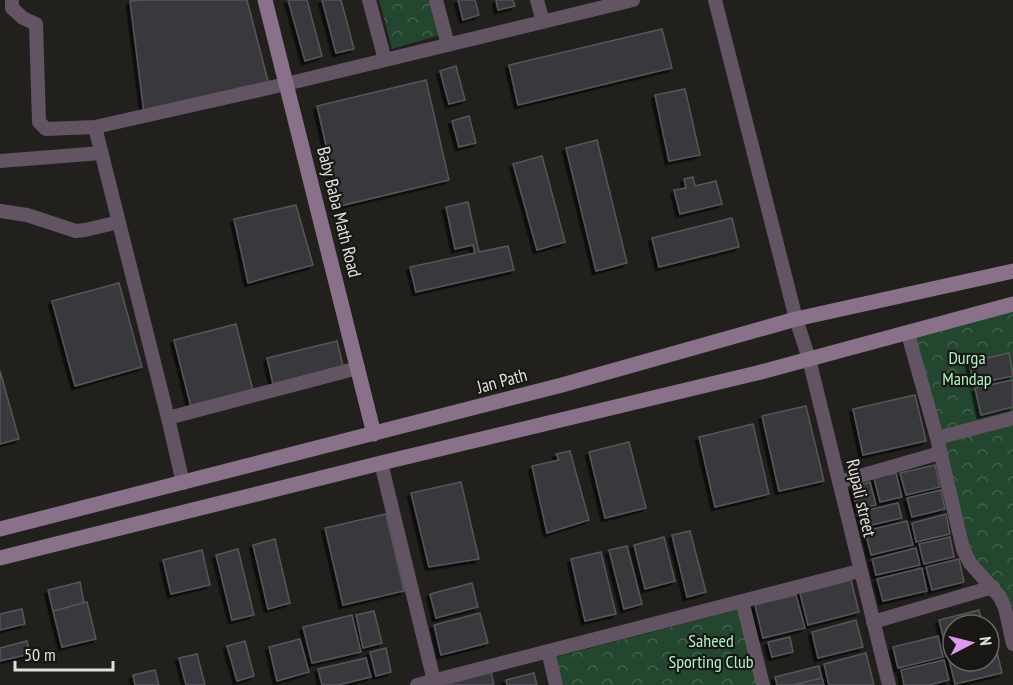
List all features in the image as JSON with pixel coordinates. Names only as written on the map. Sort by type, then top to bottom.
[{"type":"main road","name":"Baby Baba Math Road","points":[[265,0],[374,434]]},
{"type":"main road","name":"Jan Path","points":[[0,529],[562,385],[796,319],[1013,271]]},
{"type":"main road","points":[[0,558],[809,359],[1013,304]]},
{"type":"street","points":[[12,0],[12,8],[23,18],[36,24],[39,122],[46,129],[95,127],[386,60],[543,22],[612,2],[633,0]]},
{"type":"street","points":[[369,0],[386,60]]},
{"type":"street","points":[[436,0],[448,45]]},
{"type":"street","points":[[537,0],[543,22]]},
{"type":"street","name":"Rupali street","points":[[715,0],[796,319],[809,359],[859,571],[889,685]]},
{"type":"street","points":[[95,127],[183,483]]},
{"type":"street","points":[[0,161],[101,153]]},
{"type":"street","points":[[0,211],[27,215],[76,231],[119,222]]},
{"type":"street","points":[[908,334],[937,438],[963,549],[970,563],[993,588],[1005,608],[1013,644]]},
{"type":"street","points":[[168,418],[358,368]]},
{"type":"street","points":[[937,438],[1013,418]]},
{"type":"street","points":[[838,482],[940,453]]},
{"type":"street","points":[[381,463],[434,683]]},
{"type":"street","points":[[417,685],[434,683],[548,651],[859,571]]},
{"type":"street","points":[[873,622],[993,588]]},
{"type":"street","points":[[742,602],[763,685]]},
{"type":"street","points":[[548,651],[556,685]]},
{"type":"green space","points":[[379,0],[430,0],[440,35],[392,49]]},
{"type":"green space","name":"Durga Mandap","points":[[1013,306],[1013,416],[938,436],[910,335]]},
{"type":"green space","points":[[1013,421],[1013,607],[1009,608],[966,549],[941,441]]},
{"type":"green space","name":"Saheed Sporting Club","points":[[737,610],[756,685],[563,685],[556,657]]},
{"type":"building","points":[[247,0],[269,85],[144,113],[130,1]]},
{"type":"building","points":[[288,0],[307,0],[322,56],[305,61]]},
{"type":"building","points":[[322,0],[341,0],[354,49],[336,53]]},
{"type":"building","points":[[458,0],[475,0],[479,15],[463,20]]},
{"type":"building","points":[[496,0],[513,0],[515,6],[498,10]]},
{"type":"building","points":[[662,29],[672,68],[518,105],[509,65]]},
{"type":"building","points":[[456,66],[465,100],[449,104],[440,71]]},
{"type":"building","points":[[426,80],[449,180],[340,206],[317,106]]},
{"type":"building","points":[[685,89],[700,155],[669,161],[655,95]]},
{"type":"building","points":[[469,116],[476,143],[459,147],[452,121]]},
{"type":"building","points":[[597,140],[627,263],[596,271],[566,148]]},
{"type":"building","points":[[542,156],[565,242],[537,250],[513,164]]},
{"type":"building","points":[[693,177],[695,186],[716,181],[722,204],[680,214],[674,190],[686,188],[684,179]]},
{"type":"building","points":[[468,202],[479,252],[508,246],[514,270],[416,292],[410,267],[475,253],[473,245],[455,249],[446,207]]},
{"type":"building","points":[[296,205],[313,265],[248,283],[234,219]]},
{"type":"building","points":[[732,218],[739,247],[659,267],[652,238]]},
{"type":"building","points":[[119,283],[142,367],[75,386],[52,301]]},
{"type":"building","points":[[236,324],[253,391],[191,407],[174,340]]},
{"type":"building","points":[[337,341],[343,366],[273,384],[267,358]]},
{"type":"building","points":[[1009,353],[1013,376],[974,384],[969,362]]},
{"type":"building","points":[[0,371],[19,439],[0,444]]},
{"type":"building","points":[[1013,380],[1013,407],[981,415],[975,388]]},
{"type":"building","points":[[915,395],[926,441],[863,455],[853,409]]},
{"type":"building","points":[[806,406],[824,481],[779,491],[762,416]]},
{"type":"building","points":[[753,424],[769,494],[715,507],[699,437]]},
{"type":"building","points":[[629,442],[646,508],[605,518],[589,452]]},
{"type":"building","points":[[570,451],[589,520],[547,533],[532,466],[559,460],[556,454]]},
{"type":"building","points":[[935,465],[940,487],[906,495],[900,473]]},
{"type":"building","points":[[896,473],[902,497],[880,502],[874,478]]},
{"type":"building","points":[[461,482],[479,559],[429,567],[411,493]]},
{"type":"building","points":[[870,482],[876,505],[857,509],[852,487]]},
{"type":"building","points":[[941,490],[945,509],[912,517],[907,498]]},
{"type":"building","points":[[898,503],[902,518],[863,527],[860,512]]},
{"type":"building","points":[[386,514],[404,591],[343,605],[325,528]]},
{"type":"building","points":[[946,514],[950,534],[916,542],[912,523]]},
{"type":"building","points":[[907,521],[913,545],[871,555],[865,531]]},
{"type":"building","points":[[690,531],[706,592],[687,597],[672,535]]},
{"type":"building","points":[[664,537],[675,581],[645,589],[634,545]]},
{"type":"building","points":[[950,537],[954,557],[924,564],[919,544]]},
{"type":"building","points":[[275,539],[290,603],[268,609],[253,545]]},
{"type":"building","points":[[627,546],[642,604],[624,609],[609,550]]},
{"type":"building","points":[[916,548],[920,565],[876,575],[872,559]]},
{"type":"building","points":[[238,549],[254,615],[232,620],[216,555]]},
{"type":"building","points":[[202,550],[210,585],[171,594],[163,560]]},
{"type":"building","points":[[601,552],[616,614],[585,621],[571,559]]},
{"type":"building","points":[[959,559],[964,582],[932,590],[926,567]]},
{"type":"building","points":[[922,568],[927,591],[883,601],[877,579]]},
{"type":"building","points":[[851,580],[859,612],[808,625],[800,593]]},
{"type":"building","points":[[80,582],[84,603],[53,611],[48,590]]},
{"type":"building","points":[[472,583],[478,607],[436,618],[430,594]]},
{"type":"building","points":[[796,595],[805,628],[763,638],[755,605]]},
{"type":"building","points":[[87,602],[96,639],[62,647],[53,611]]},
{"type":"building","points":[[22,609],[25,624],[0,630],[0,614]]},
{"type":"building","points":[[374,611],[382,643],[363,648],[356,615]]},
{"type":"building","points":[[480,613],[488,643],[441,655],[434,625]]},
{"type":"building","points":[[352,615],[361,652],[312,663],[303,627]]},
{"type":"building","points":[[856,620],[863,647],[818,658],[812,632]]},
{"type":"building","points":[[938,636],[941,657],[898,668],[893,647]]},
{"type":"building","points":[[790,637],[793,652],[772,657],[768,642]]},
{"type":"building","points":[[300,639],[309,672],[277,681],[269,647]]},
{"type":"building","points":[[27,641],[30,654],[0,661],[0,648]]},
{"type":"building","points":[[245,641],[254,676],[237,681],[227,646]]},
{"type":"building","points":[[386,648],[391,672],[376,676],[370,652]]},
{"type":"building","points":[[866,653],[874,685],[829,685],[824,664]]},
{"type":"building","points":[[197,654],[205,685],[186,685],[179,658]]},
{"type":"building","points":[[366,658],[371,677],[338,685],[322,685],[318,669]]},
{"type":"building","points":[[941,661],[941,673],[947,673],[949,680],[929,685],[904,685],[901,670]]},
{"type":"building","points":[[819,666],[822,678],[793,685],[777,685],[775,677]]},
{"type":"building","points":[[1001,669],[1002,673],[955,684],[952,673],[1001,673]]},
{"type":"building","points":[[155,670],[159,685],[135,685],[133,675]]},
{"type":"building","points":[[491,672],[494,685],[447,684]]},
{"type":"building","points":[[534,673],[537,685],[507,685],[506,680]]},
{"type":"building","points":[[822,678],[824,685],[793,685]]}]
